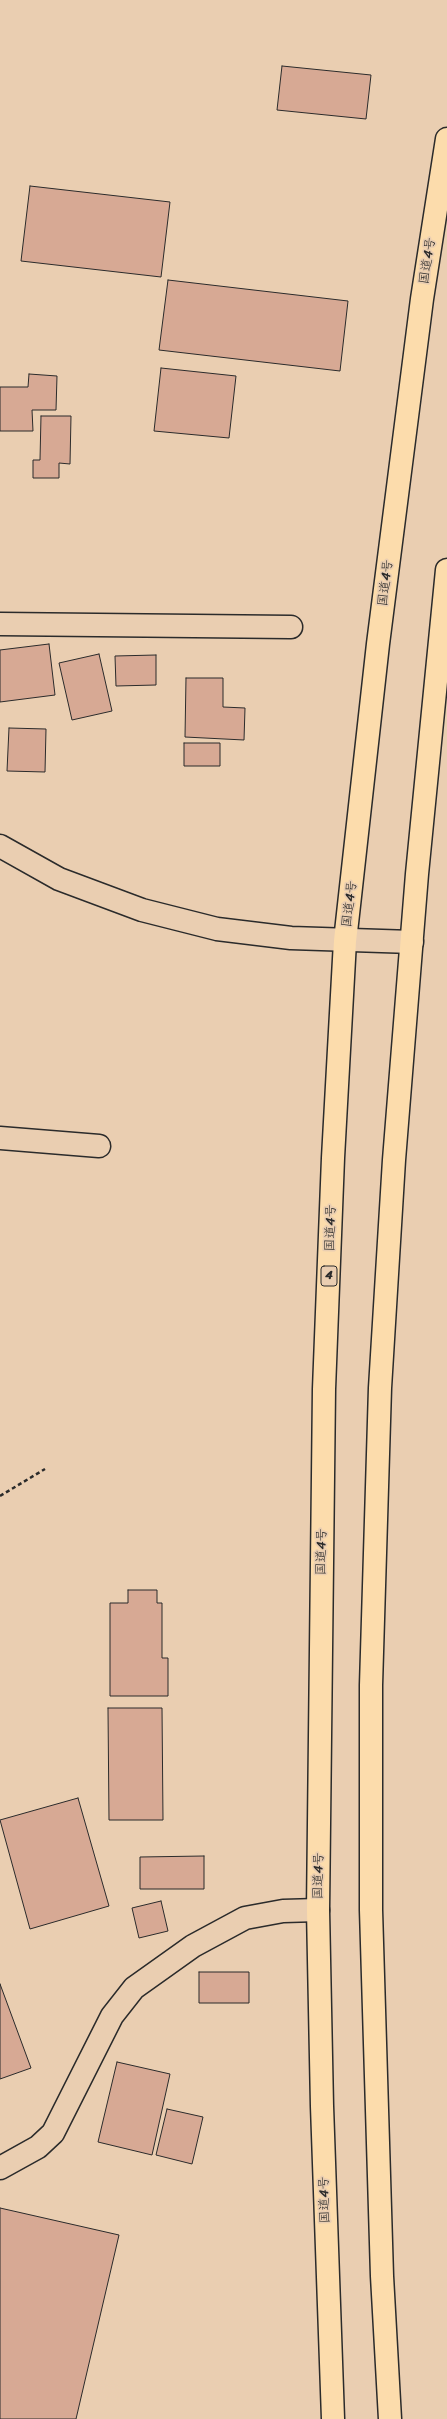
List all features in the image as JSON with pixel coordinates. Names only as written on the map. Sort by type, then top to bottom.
[{"type":"highway","name":"国道4号","points":[[333,2419],[322,2106],[318,1910],[324,1389],[333,1158],[345,941],[405,424],[447,139]]},
{"type":"highway","points":[[390,2419],[382,2276],[371,1941],[372,1685],[380,1388],[394,1160],[418,866],[447,570]]},
{"type":"street","points":[[0,624],[291,627]]},
{"type":"street","points":[[0,846],[59,879],[142,910],[217,929],[291,938],[345,941],[412,942]]},
{"type":"street","points":[[0,1138],[99,1146]]},
{"type":"street","points":[[0,2168],[38,2147],[53,2134],[112,2016],[134,1988],[193,1946],[245,1918],[283,1911],[318,1910]]},
{"type":"path","points":[[0,1496],[45,1469]]},
{"type":"building","points":[[282,66],[371,75],[366,119],[277,110]]},
{"type":"building","points":[[30,186],[170,202],[161,277],[21,261]]},
{"type":"building","points":[[168,280],[348,301],[340,371],[159,350]]},
{"type":"building","points":[[161,368],[236,376],[229,438],[154,431]]},
{"type":"building","points":[[29,374],[57,376],[56,410],[32,410],[33,431],[0,431],[0,387],[28,387]]},
{"type":"building","points":[[41,416],[71,416],[70,464],[59,463],[59,478],[33,478],[33,460],[40,460]]},
{"type":"building","points":[[49,644],[55,695],[0,702],[0,650]]},
{"type":"building","points":[[99,654],[112,711],[72,720],[59,663]]},
{"type":"building","points":[[156,655],[156,685],[116,686],[115,656]]},
{"type":"building","points":[[186,678],[223,678],[223,707],[245,708],[244,740],[185,737]]},
{"type":"building","points":[[9,728],[46,729],[45,772],[7,771]]},
{"type":"building","points":[[184,743],[220,743],[220,766],[184,766]]},
{"type":"building","points":[[128,1590],[157,1590],[157,1603],[162,1603],[162,1658],[168,1658],[168,1696],[110,1696],[110,1603],[128,1603]]},
{"type":"building","points":[[108,1708],[162,1708],[163,1820],[109,1820]]},
{"type":"building","points":[[78,1798],[109,1906],[30,1929],[0,1820]]},
{"type":"building","points":[[204,1856],[204,1889],[140,1889],[140,1857]]},
{"type":"building","points":[[161,1901],[168,1931],[139,1938],[132,1908]]},
{"type":"building","points":[[199,1972],[249,1972],[249,2003],[199,2003]]},
{"type":"building","points":[[0,1984],[31,2068],[0,2079]]},
{"type":"building","points":[[117,2062],[170,2074],[152,2155],[98,2142]]},
{"type":"building","points":[[167,2109],[203,2117],[192,2164],[156,2155]]},
{"type":"building","points":[[0,2208],[119,2235],[76,2419],[0,2419]]}]
